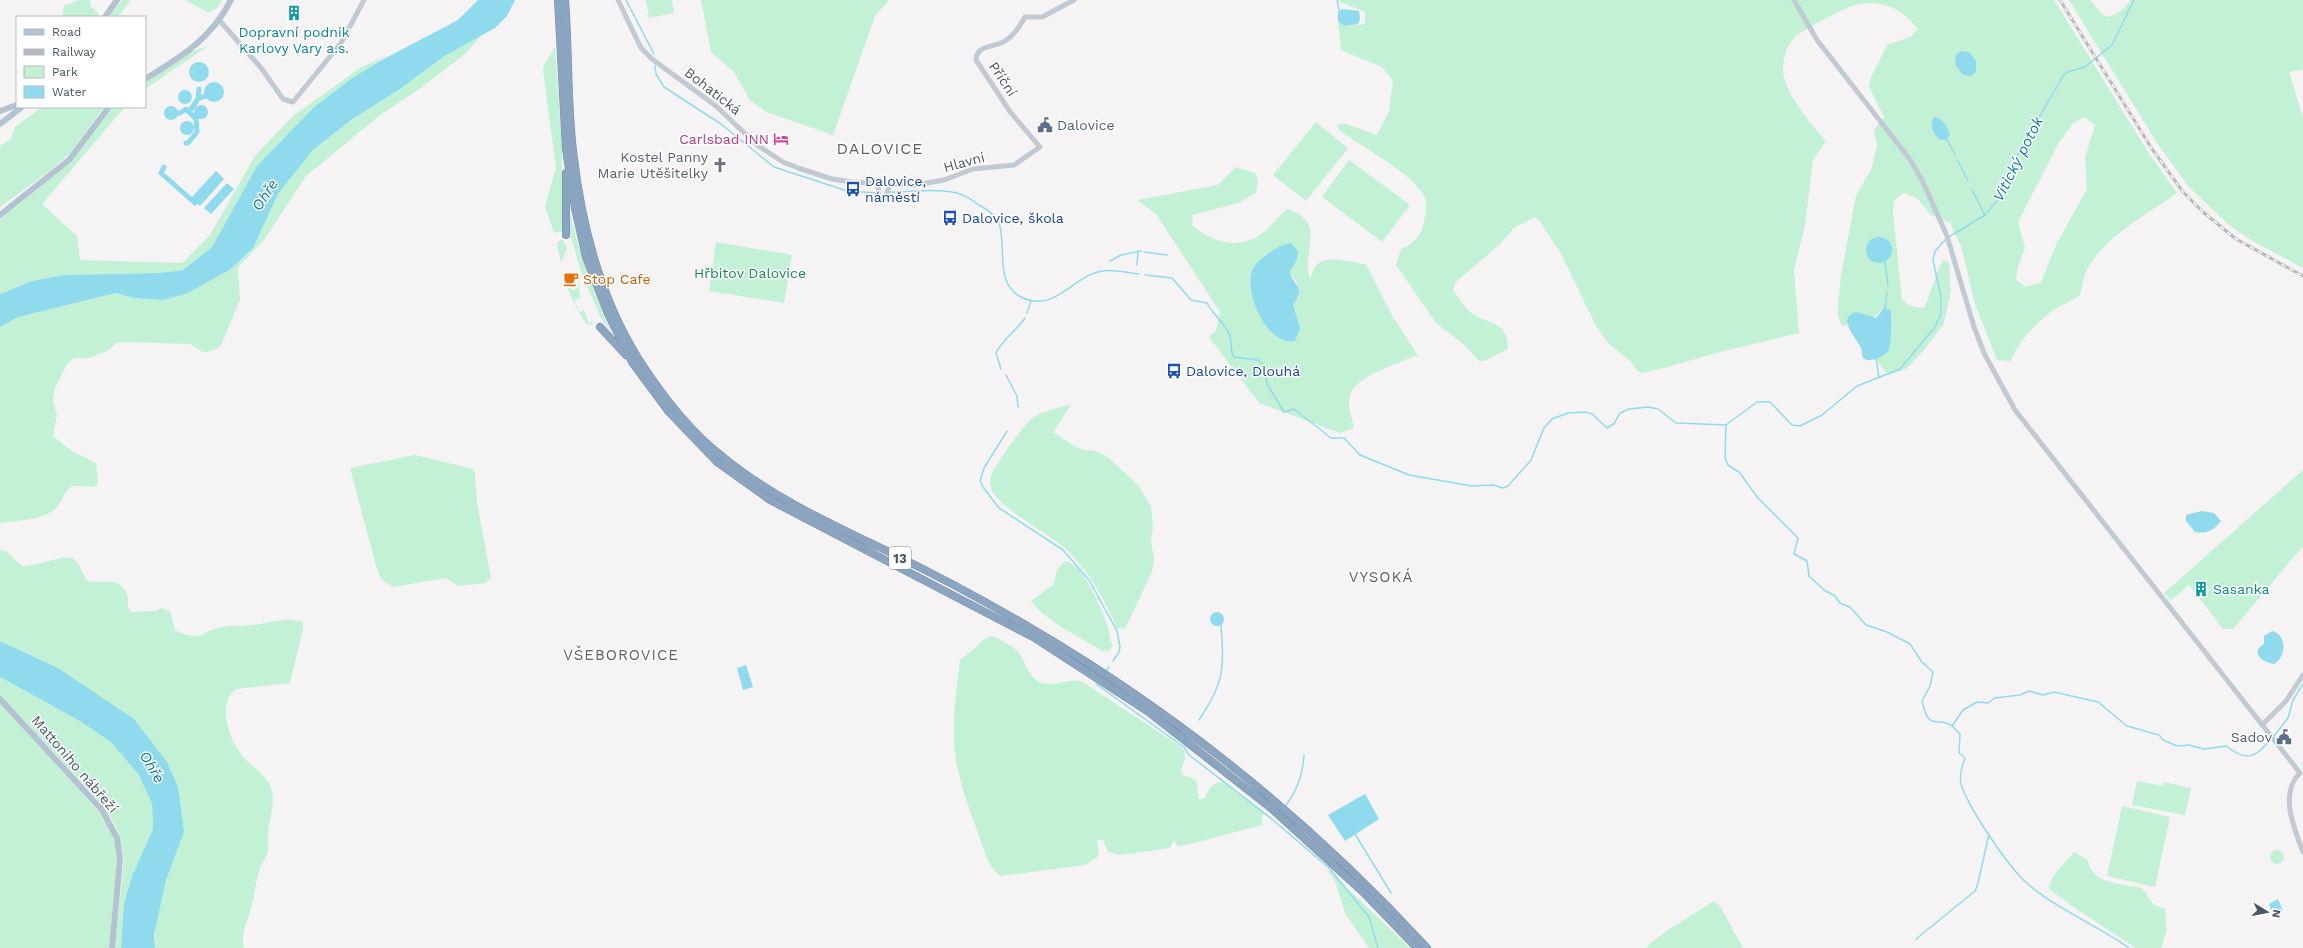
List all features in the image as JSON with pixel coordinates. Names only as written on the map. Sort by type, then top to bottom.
[{"type":"highway","name":"13","points":[[558,0],[566,149],[574,208],[586,257],[608,314],[632,362],[669,412],[718,462],[770,500],[801,517],[883,557],[1033,637],[1150,713],[1271,808],[1353,882],[1417,948]]},
{"type":"highway","name":"13","points":[[566,0],[572,148],[581,205],[592,254],[614,310],[637,356],[672,407],[721,456],[774,494],[803,510],[936,575],[1029,627],[1153,707],[1225,761],[1281,807],[1352,871],[1427,948]]},
{"type":"highway","points":[[566,149],[566,235]]},
{"type":"highway","points":[[600,327],[632,362]]},
{"type":"main road","points":[[106,16],[117,0]]},
{"type":"main road","points":[[146,78],[194,46],[220,20],[231,0]]},
{"type":"main road","points":[[0,111],[16,105]]},
{"type":"main road","points":[[0,124],[21,108]]},
{"type":"main road","points":[[0,215],[69,160],[108,108]]},
{"type":"main road","name":"Mattoniho nábřeží","points":[[0,699],[102,810],[112,826],[120,859],[112,948]]},
{"type":"street","points":[[220,20],[262,69],[282,99],[293,102],[341,42],[364,0]]},
{"type":"street","name":"Bohatická","points":[[618,0],[641,48],[652,59],[716,106],[757,145],[770,154],[798,168],[832,178],[878,187],[888,187]]},
{"type":"street","name":"Příční","points":[[1040,147],[1011,113],[976,60],[976,54],[980,50],[1004,42],[1014,34],[1025,17],[1042,17],[1074,0]]},
{"type":"street","points":[[1794,0],[1817,40],[1908,158],[1922,180],[1947,236],[1972,320],[1984,353],[2015,410],[2302,775],[2292,781],[2289,798],[2303,852]]},
{"type":"street","name":"Hlavní","points":[[888,187],[930,184],[973,169],[1014,165],[1040,147]]},
{"type":"street","points":[[878,187],[883,198],[888,187]]},
{"type":"street","points":[[2262,725],[2286,701],[2303,675]]},
{"type":"green space","points":[[79,0],[90,0],[91,7],[99,14],[99,16],[62,16],[64,6]]},
{"type":"green space","points":[[122,0],[131,0],[119,16],[110,16]]},
{"type":"green space","points":[[185,0],[222,0],[217,8],[209,13]]},
{"type":"green space","points":[[646,0],[672,0],[674,13],[649,18]]},
{"type":"green space","points":[[701,0],[889,0],[875,16],[833,135],[766,112],[750,100],[733,71],[711,52]]},
{"type":"green space","points":[[1336,0],[2054,0],[2148,152],[2177,193],[2128,226],[2106,245],[2096,256],[2086,271],[2080,295],[2055,309],[2041,320],[2023,339],[2010,361],[1997,360],[1975,304],[1961,246],[1950,223],[1931,215],[1917,198],[1904,193],[1894,200],[1893,212],[1902,300],[1910,306],[1924,308],[1943,260],[1949,262],[1951,290],[1944,323],[1925,349],[1906,369],[1888,375],[1876,359],[1888,351],[1892,316],[1881,310],[1874,319],[1857,312],[1850,315],[1847,325],[1842,326],[1838,316],[1838,306],[1841,276],[1856,195],[1871,170],[1877,145],[1874,130],[1884,117],[1869,87],[1871,77],[1887,45],[1910,37],[1918,29],[1907,17],[1894,8],[1878,4],[1859,4],[1835,13],[1799,34],[1789,44],[1784,61],[1784,78],[1788,88],[1806,117],[1826,141],[1813,160],[1805,225],[1794,270],[1799,333],[1642,373],[1608,343],[1596,326],[1560,252],[1539,220],[1535,217],[1514,228],[1500,244],[1455,283],[1453,290],[1467,309],[1479,318],[1497,325],[1505,333],[1508,349],[1484,361],[1479,361],[1462,343],[1436,323],[1396,265],[1401,249],[1416,239],[1423,228],[1426,204],[1425,198],[1420,189],[1400,171],[1339,130],[1337,124],[1346,124],[1377,135],[1389,111],[1393,81],[1382,67],[1341,50],[1338,21],[1345,26],[1365,24],[1365,12]],"holes":[[[2084,117],[2095,125],[2085,158],[2087,189],[2057,243],[2041,282],[2026,287],[2016,280],[2018,267],[2025,248],[2018,222],[2058,144],[2073,123]]]},
{"type":"green space","points":[[2069,0],[2090,0],[2100,12],[2108,17],[2121,11],[2130,0],[2303,0],[2303,70],[2289,72],[2303,117],[2303,268],[2251,240],[2228,224],[2189,187],[2159,146]]},
{"type":"green space","points":[[482,34],[466,53],[421,88],[380,115],[305,177],[264,240],[238,267],[240,300],[220,347],[209,352],[203,352],[190,344],[118,342],[107,351],[89,358],[74,358],[67,364],[54,390],[53,403],[57,415],[53,436],[72,451],[96,463],[98,484],[93,487],[72,486],[69,488],[56,508],[37,518],[0,523],[0,327],[18,317],[116,293],[133,298],[164,300],[188,293],[231,269],[253,248],[278,194],[313,150],[351,120],[400,89],[446,55]]},
{"type":"green space","points":[[208,46],[146,88],[146,81],[190,52]]},
{"type":"green space","points":[[555,47],[562,145],[562,231],[554,233],[545,206],[556,168],[543,71],[544,65]]},
{"type":"green space","points":[[387,55],[313,108],[281,141],[256,168],[212,247],[183,270],[160,273],[64,275],[32,281],[0,294],[0,219],[71,162],[112,108],[124,108],[42,204],[77,236],[80,260],[182,263],[210,235],[255,156],[293,116],[360,68]]},
{"type":"green space","points":[[41,108],[103,108],[71,152],[51,170],[0,207],[0,146],[11,139],[15,127]]},
{"type":"green space","points":[[1316,122],[1348,148],[1306,201],[1273,175]]},
{"type":"green space","points":[[1349,160],[1410,205],[1382,242],[1322,197]]},
{"type":"green space","points":[[1236,167],[1255,173],[1258,180],[1256,193],[1238,203],[1193,215],[1192,225],[1199,231],[1216,240],[1233,243],[1242,242],[1251,240],[1260,235],[1287,209],[1299,215],[1307,221],[1310,229],[1308,268],[1310,279],[1316,266],[1324,261],[1342,260],[1366,264],[1393,317],[1419,357],[1414,356],[1378,372],[1359,383],[1353,389],[1350,395],[1349,403],[1354,428],[1340,433],[1259,403],[1209,337],[1216,331],[1220,312],[1156,214],[1137,200],[1218,185]],"holes":[[[1291,243],[1294,264],[1290,273],[1297,282],[1299,296],[1293,305],[1296,316],[1278,338],[1267,326],[1254,302],[1251,293],[1250,277],[1254,268],[1267,255],[1275,249]]]},
{"type":"green space","points":[[567,195],[579,248],[590,281],[610,331],[601,318],[581,272],[568,226]]},
{"type":"green space","points":[[563,240],[567,248],[561,263],[557,245],[558,241]]},
{"type":"green space","name":"Hřbitov Dalovice","points":[[716,242],[792,255],[784,303],[709,291]]},
{"type":"green space","points":[[574,270],[579,284],[580,298],[574,300],[580,312],[584,310],[589,324],[593,321],[592,325],[586,324],[573,301],[563,276],[568,287],[572,290],[577,289],[578,283]]},
{"type":"green space","points":[[1071,405],[1053,432],[1076,447],[1084,450],[1096,451],[1108,457],[1139,486],[1151,506],[1153,528],[1151,540],[1154,559],[1152,572],[1125,629],[1117,628],[1095,585],[1073,556],[1066,549],[1004,504],[991,488],[990,479],[993,471],[1030,420],[1047,411],[1062,406]]},
{"type":"green space","points":[[415,455],[473,469],[475,473],[477,503],[491,578],[485,583],[458,586],[446,578],[393,587],[381,579],[376,566],[350,468]]},
{"type":"green space","points":[[2303,470],[2303,546],[2233,629],[2223,629],[2189,585],[2171,600],[2164,593]]},
{"type":"green space","points":[[0,550],[6,551],[22,566],[64,558],[74,559],[88,581],[115,582],[120,584],[127,594],[131,612],[156,611],[161,608],[170,611],[175,630],[186,635],[199,636],[223,627],[260,624],[281,620],[303,622],[303,628],[290,683],[236,689],[226,704],[227,724],[234,743],[245,759],[267,780],[271,788],[273,799],[268,836],[268,851],[260,868],[251,910],[244,931],[244,948],[155,948],[155,933],[160,903],[168,874],[184,832],[89,690],[58,668],[0,641]]},
{"type":"green space","points":[[1065,561],[1072,563],[1078,569],[1085,578],[1096,598],[1105,618],[1110,641],[1113,645],[1109,651],[1103,651],[1064,629],[1045,615],[1031,601],[1054,584],[1057,569]]},
{"type":"green space","points":[[992,636],[1006,642],[1015,649],[1021,656],[1031,674],[1038,681],[1052,684],[1076,680],[1081,681],[1180,746],[1184,750],[1185,759],[1181,769],[1182,774],[1196,780],[1199,799],[1205,798],[1209,789],[1213,785],[1222,782],[1263,813],[1262,825],[1186,845],[1178,846],[1174,840],[1170,848],[1121,855],[1108,852],[1103,840],[1097,840],[1099,856],[1085,865],[1000,876],[992,867],[986,856],[960,779],[956,760],[954,735],[960,660],[978,646],[982,640]]},
{"type":"green space","points":[[0,677],[80,721],[111,742],[139,775],[152,804],[153,829],[132,876],[124,903],[121,948],[115,948],[124,859],[120,837],[115,825],[105,808],[0,695]]},
{"type":"green space","points":[[0,703],[99,812],[114,838],[117,859],[109,948],[0,948]]},
{"type":"green space","points":[[2137,781],[2163,786],[2164,782],[2191,788],[2185,815],[2132,805]]},
{"type":"green space","points":[[2122,806],[2170,817],[2155,887],[2107,876]]},
{"type":"green space","points":[[2277,850],[2282,852],[2284,857],[2282,862],[2277,864],[2272,862],[2270,857],[2272,852]]},
{"type":"green space","points":[[2074,852],[2088,860],[2090,868],[2101,878],[2117,884],[2142,888],[2154,905],[2165,909],[2167,929],[2161,948],[2136,948],[2075,908],[2048,888],[2054,875]]},
{"type":"green space","points":[[1326,868],[1410,948],[1369,948],[1345,913],[1335,881]]},
{"type":"green space","points":[[1714,901],[1720,906],[1743,948],[1645,948],[1666,931]]},
{"type":"water","name":"Ohře","points":[[478,0],[515,0],[507,16],[495,28],[446,55],[400,89],[351,120],[313,150],[278,194],[253,248],[231,269],[188,293],[164,300],[133,298],[116,293],[18,317],[0,327],[0,294],[32,281],[64,275],[160,273],[183,270],[212,247],[257,166],[313,108],[351,79],[380,61],[458,20]]},
{"type":"water","points":[[1342,9],[1359,11],[1360,19],[1358,24],[1345,26],[1338,21],[1338,12]]},
{"type":"water","points":[[1961,51],[1969,52],[1976,61],[1976,72],[1970,76],[1962,74],[1955,64],[1956,55]]},
{"type":"water","points":[[199,62],[206,65],[209,72],[206,79],[199,82],[192,79],[189,72],[192,65]]},
{"type":"water","points":[[214,82],[221,85],[224,92],[221,99],[214,102],[207,99],[204,92],[207,85]]},
{"type":"water","points":[[182,90],[188,90],[192,94],[192,100],[188,104],[182,104],[178,100],[178,94]]},
{"type":"water","points":[[198,105],[204,105],[208,109],[208,115],[204,119],[198,119],[194,115],[194,109]]},
{"type":"water","points":[[168,106],[174,106],[178,110],[178,116],[174,120],[168,120],[164,116],[164,110]]},
{"type":"water","points":[[1934,117],[1940,119],[1946,126],[1950,134],[1947,140],[1941,140],[1934,133],[1932,123]]},
{"type":"water","points":[[184,121],[190,121],[194,125],[194,131],[190,135],[184,135],[180,131],[180,125]]},
{"type":"water","points":[[216,171],[224,179],[200,206],[191,198]]},
{"type":"water","points":[[227,183],[234,189],[211,214],[204,208]]},
{"type":"water","points":[[1879,237],[1888,241],[1892,250],[1888,259],[1879,263],[1870,259],[1866,250],[1870,241]]},
{"type":"water","points":[[1291,243],[1298,251],[1297,258],[1290,273],[1299,289],[1299,295],[1293,305],[1300,328],[1295,341],[1285,341],[1276,336],[1267,327],[1260,316],[1251,291],[1250,280],[1253,268],[1259,261],[1277,248]]},
{"type":"water","points":[[1884,308],[1891,310],[1889,350],[1879,358],[1867,360],[1863,358],[1861,348],[1849,328],[1847,323],[1848,318],[1857,312],[1876,318]]},
{"type":"water","points":[[2202,511],[2214,513],[2221,521],[2210,531],[2203,533],[2195,532],[2186,521],[2186,515]]},
{"type":"water","points":[[1217,612],[1222,614],[1224,619],[1222,624],[1217,626],[1212,624],[1210,619],[1212,614]]},
{"type":"water","points":[[2272,631],[2277,633],[2283,641],[2284,646],[2281,656],[2274,664],[2262,660],[2258,654],[2260,647],[2264,644],[2264,636]]},
{"type":"water","name":"Ohře","points":[[0,641],[58,668],[134,719],[167,762],[178,787],[184,832],[166,880],[154,935],[155,948],[121,948],[124,903],[132,876],[153,829],[152,804],[139,775],[111,742],[80,721],[0,677]]},
{"type":"water","points":[[746,665],[753,687],[743,690],[737,668]]},
{"type":"water","points":[[1365,794],[1379,819],[1345,841],[1328,815]]},
{"type":"water","points":[[2278,899],[2283,911],[2274,915],[2269,904]]},
{"type":"waterway","name":"Vitický potok","points":[[626,0],[654,54]]},
{"type":"waterway","points":[[1337,0],[1339,10]]},
{"type":"waterway","name":"Vitický potok","points":[[1145,275],[1172,278],[1191,300],[1207,303],[1229,333],[1234,357],[1258,360],[1264,365],[1267,384],[1284,412],[1294,409],[1331,438],[1344,438],[1360,455],[1409,475],[1472,486],[1493,485],[1503,488],[1508,486],[1531,460],[1544,428],[1552,419],[1568,413],[1586,412],[1592,414],[1607,428],[1614,424],[1620,413],[1629,409],[1648,407],[1658,409],[1676,423],[1726,425],[1757,402],[1770,402],[1792,425],[1800,426],[1822,415],[1857,386],[1900,369],[1935,327],[1941,313],[1941,297],[1933,260],[1935,251],[1947,238],[1985,215],[2001,196],[2003,183],[2014,161],[2063,76],[2067,72],[2085,67],[2112,45],[2134,0]]},
{"type":"waterway","name":"Vitický potok","points":[[655,66],[656,74],[664,87],[721,124],[774,167],[847,191],[877,193]]},
{"type":"waterway","points":[[198,99],[199,89]]},
{"type":"waterway","points":[[189,112],[198,99],[210,94]]},
{"type":"waterway","points":[[172,113],[180,113],[186,109],[196,119],[197,132],[188,143],[186,143]]},
{"type":"waterway","points":[[1947,140],[1955,154]]},
{"type":"waterway","points":[[1958,161],[1968,181]]},
{"type":"waterway","points":[[164,167],[161,173],[195,203],[196,201]]},
{"type":"waterway","name":"Vitický potok","points":[[889,192],[936,190],[956,193],[966,197],[990,212],[999,223],[1004,274],[1007,283],[1013,291],[1021,297],[1033,301],[1044,301],[1054,297],[1064,292],[1082,279],[1103,271],[1139,274]]},
{"type":"waterway","points":[[1972,190],[1985,215]]},
{"type":"waterway","points":[[1110,261],[1121,255],[1141,251]]},
{"type":"waterway","points":[[1137,265],[1138,252]]},
{"type":"waterway","points":[[1144,252],[1167,255]]},
{"type":"waterway","points":[[1885,262],[1888,286]]},
{"type":"waterway","points":[[1885,310],[1887,292]]},
{"type":"waterway","points":[[1027,313],[1031,301]]},
{"type":"waterway","points":[[1001,369],[996,353],[1025,318]]},
{"type":"waterway","points":[[1876,358],[1879,378]]},
{"type":"waterway","points":[[1006,375],[1017,396],[1018,407]]},
{"type":"waterway","points":[[1726,425],[1725,458],[1728,465],[1739,472],[1758,498],[1798,538],[1794,554],[1807,561],[1809,576],[1824,590],[1835,596],[1840,603],[1850,607],[1866,625],[1887,632],[1910,644],[1922,662],[1933,672],[1930,686],[1922,701],[1925,711],[1931,721],[1947,723],[1952,726],[1963,710],[1977,702],[1988,703],[1995,698],[2020,695],[2029,691],[2043,695],[2054,692],[2098,702],[2127,726],[2159,735],[2163,740],[2177,746],[2189,745],[2204,749],[2226,746],[2240,755],[2251,756],[2261,750],[2271,739]]},
{"type":"waterway","points":[[1007,431],[984,468],[980,481],[999,508],[1063,550],[1089,580],[1117,631],[1120,647],[1119,652],[1113,661]]},
{"type":"waterway","points":[[1199,720],[1214,695],[1221,674],[1221,624]]},
{"type":"waterway","points":[[1106,671],[1109,667]]},
{"type":"waterway","points":[[1096,684],[1184,747],[1188,754],[1273,820],[1329,868],[1369,917],[1378,948]]},
{"type":"waterway","points":[[2274,736],[2288,718],[2293,700],[2303,684]]},
{"type":"waterway","points":[[1952,726],[1960,734],[1959,753],[1965,758],[1960,777],[1965,794],[1990,838],[2011,866],[2040,894],[2129,948]]},
{"type":"waterway","points":[[1286,805],[1294,794],[1299,782],[1304,755]]},
{"type":"waterway","points":[[1355,834],[1391,893]]},
{"type":"waterway","points":[[1916,939],[1975,891],[1989,834]]},
{"type":"railway","points":[[2060,0],[2152,149],[2183,192],[2203,212],[2236,239],[2303,276]]},
{"type":"place","name":"Dopravní podnik Karlovy Vary a.s.","points":[[294,13]]},
{"type":"place","name":"Dalovice","points":[[1045,125]]},
{"type":"place","name":"Carlsbad INN","points":[[781,139]]},
{"type":"place","name":"Kostel Panny Marie Utěšitelky","points":[[720,165]]},
{"type":"place","name":"Dalovice, náměstí","points":[[853,189]]},
{"type":"place","name":"Dalovice, škola","points":[[950,218]]},
{"type":"place","name":"Stop Cafe","points":[[571,279]]},
{"type":"place","name":"Dalovice, Dlouhá","points":[[1174,371]]},
{"type":"place","name":"Sasanka","points":[[2201,589]]},
{"type":"place","name":"Sadov","points":[[2284,737]]},
{"type":"district","name":"DALOVICE","points":[[880,148]]},
{"type":"district","name":"VYSOKÁ","points":[[1381,577]]},
{"type":"district","name":"VŠEBOROVICE","points":[[621,655]]}]
